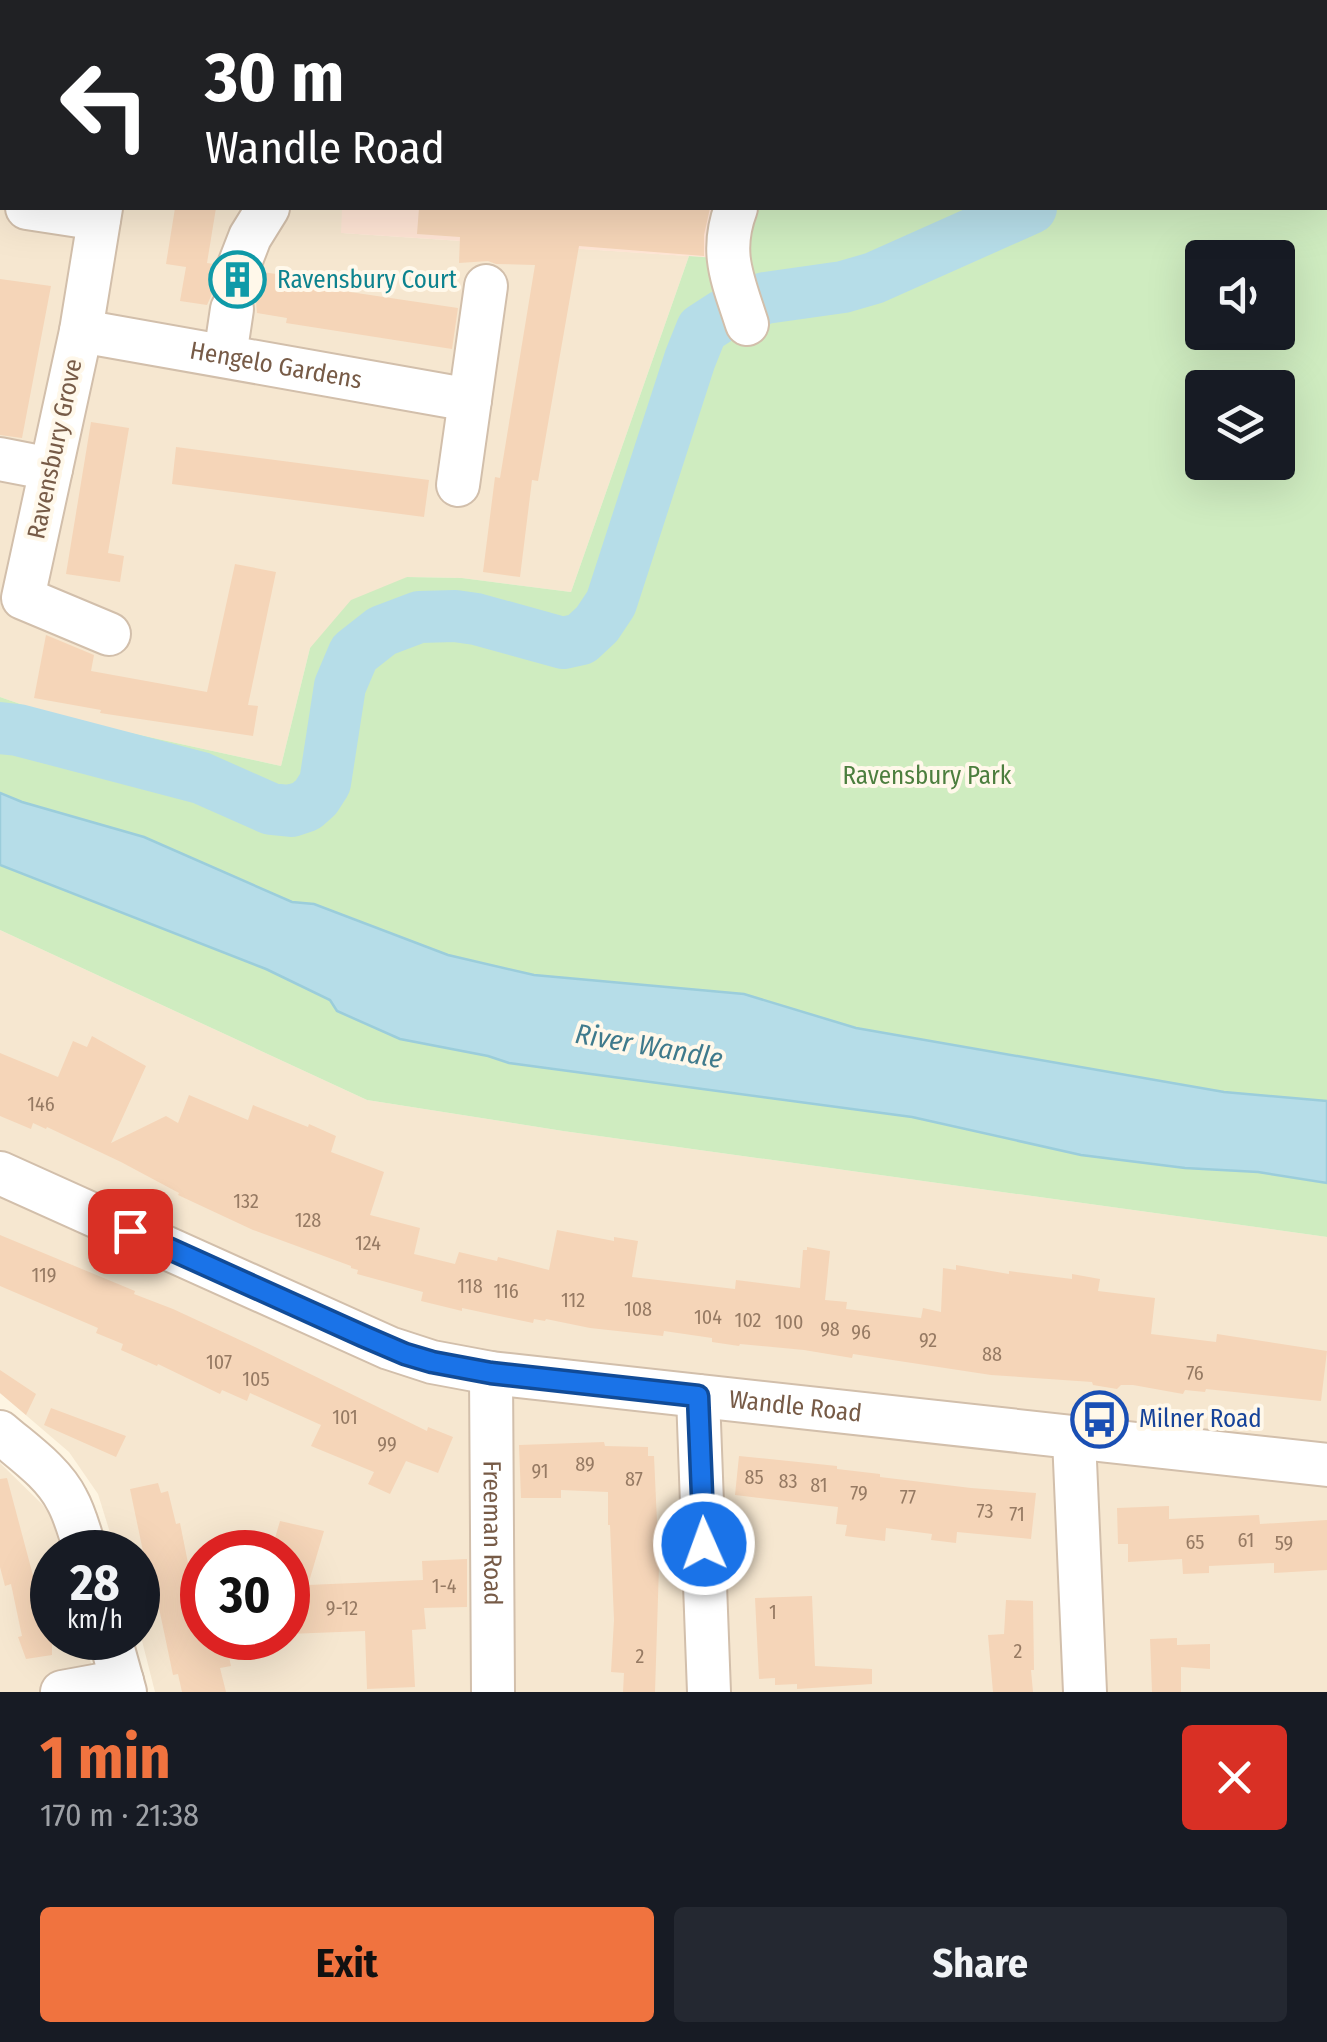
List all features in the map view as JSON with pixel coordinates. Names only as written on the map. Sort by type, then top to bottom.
[{"type":"street","points":[[56,210],[100,213]]},
{"type":"street","points":[[225,356],[235,288],[250,237],[267,210]]},
{"type":"street","points":[[735,210],[728,228],[727,258],[743,310]]},
{"type":"street","name":"Ravensbury Grove","points":[[100,213],[80,331],[23,598],[109,634]]},
{"type":"street","points":[[458,485],[486,286]]},
{"type":"street","name":"Hengelo Gardens","points":[[80,331],[470,400]]},
{"type":"street","points":[[0,459],[51,469]]},
{"type":"street","name":"Wandle Road","points":[[0,1173],[389,1348],[432,1362],[491,1373],[1327,1466]]},
{"type":"street","name":"Freeman Road","points":[[491,1373],[494,1692]]},
{"type":"street","points":[[698,1396],[709,1692]]},
{"type":"street","points":[[0,1432],[45,1471],[65,1495],[79,1530]]},
{"type":"street","points":[[1074,1438],[1085,1692]]},
{"type":"street","points":[[62,1692],[123,1687],[116,1660]]},
{"type":"shaded area","points":[[0,210],[342,210],[342,233],[689,256],[571,592],[462,578],[407,577],[310,648],[281,766],[58,717],[0,697]]},
{"type":"shaded area","points":[[342,210],[724,210],[716,258],[341,233]]},
{"type":"shaded area","points":[[0,930],[367,1100],[1327,1237],[1327,1692],[155,1692],[147,1660],[160,1660],[160,1530],[109,1530],[98,1494],[69,1452],[0,1393]]},
{"type":"shaded area","points":[[0,1463],[43,1505],[55,1530],[30,1530],[30,1660],[90,1660],[99,1692],[0,1692]]},
{"type":"green space","name":"Ravensbury Park","points":[[743,210],[1327,210],[1327,1237],[367,1100],[0,930],[0,697],[58,717],[281,766],[310,648],[351,600],[407,577],[462,578],[571,592],[689,256],[716,258]]},
{"type":"water","name":"River Wandle","points":[[0,793],[144,837],[292,902],[314,904],[448,955],[534,975],[744,994],[856,1028],[1224,1092],[1327,1101],[1327,1183],[1258,1172],[1081,1155],[912,1117],[509,1063],[400,1039],[337,1011],[330,1000],[266,969],[0,865]]},
{"type":"building","points":[[175,210],[216,210],[207,263],[214,264],[214,273],[222,286],[207,305],[180,301],[186,267],[166,264]]},
{"type":"building","points":[[419,210],[710,210],[704,256],[579,246],[538,481],[532,480],[520,577],[483,572],[495,477],[500,478],[535,265],[459,263],[460,237],[417,234]]},
{"type":"building","name":"Ravensbury Court","points":[[263,272],[289,276],[289,283],[458,308],[452,349],[286,323],[287,318],[257,313],[256,301],[248,290]]},
{"type":"building","points":[[0,279],[51,286],[22,438],[0,435]]},
{"type":"building","points":[[91,422],[129,428],[108,553],[124,556],[120,582],[66,574]]},
{"type":"building","points":[[176,447],[429,480],[424,517],[172,484]]},
{"type":"building","points":[[235,564],[276,572],[248,705],[258,706],[253,736],[100,713],[101,710],[34,698],[46,635],[94,655],[91,671],[207,692]]},
{"type":"building","points":[[92,1036],[146,1066],[111,1143],[166,1116],[178,1123],[189,1095],[248,1120],[253,1105],[308,1127],[309,1124],[336,1136],[331,1152],[384,1172],[370,1215],[420,1228],[414,1254],[455,1264],[459,1252],[549,1270],[557,1230],[614,1241],[614,1237],[638,1241],[632,1277],[735,1289],[736,1280],[800,1288],[803,1250],[807,1247],[830,1251],[825,1300],[847,1302],[846,1309],[921,1318],[923,1308],[941,1312],[943,1268],[956,1270],[956,1265],[1072,1279],[1072,1274],[1100,1279],[1098,1291],[1155,1298],[1151,1334],[1216,1342],[1217,1334],[1327,1351],[1321,1401],[1206,1389],[1185,1390],[1183,1394],[1133,1385],[1117,1389],[1092,1382],[991,1375],[853,1354],[852,1358],[739,1346],[664,1331],[663,1336],[546,1319],[534,1319],[533,1323],[421,1301],[423,1292],[357,1274],[358,1270],[351,1266],[253,1230],[178,1195],[121,1162],[47,1127],[33,1123],[31,1129],[0,1116],[0,1053],[58,1077],[73,1041],[87,1047]]},
{"type":"building","points":[[0,1235],[135,1291],[134,1294],[255,1347],[427,1431],[428,1427],[453,1437],[438,1473],[406,1461],[390,1494],[368,1484],[374,1472],[311,1446],[321,1425],[250,1393],[247,1401],[222,1390],[220,1394],[121,1350],[123,1344],[96,1333],[98,1328],[0,1286]]},
{"type":"building","points":[[0,1370],[36,1394],[26,1415],[0,1393]]},
{"type":"building","points":[[51,1408],[126,1436],[116,1457],[44,1425]]},
{"type":"building","points":[[604,1442],[605,1446],[648,1447],[648,1456],[654,1456],[659,1566],[655,1692],[623,1692],[624,1673],[611,1672],[614,1620],[608,1492],[561,1490],[561,1498],[521,1498],[519,1445]]},
{"type":"building","points":[[739,1456],[837,1466],[880,1477],[1036,1493],[1031,1539],[957,1532],[956,1543],[931,1540],[932,1534],[886,1528],[885,1541],[845,1536],[847,1525],[836,1524],[838,1507],[735,1495]]},
{"type":"building","points":[[7,1478],[30,1564],[30,1658],[26,1659],[18,1637],[22,1636],[11,1584],[5,1586],[0,1567],[0,1479]]},
{"type":"building","points":[[158,1483],[161,1493],[168,1491],[176,1524],[180,1523],[181,1530],[180,1660],[230,1660],[231,1666],[220,1668],[226,1692],[182,1692],[178,1674],[173,1675],[160,1613],[160,1530],[139,1530],[130,1489]]},
{"type":"building","points":[[1169,1506],[1169,1519],[1259,1515],[1260,1524],[1327,1520],[1327,1570],[1274,1573],[1274,1563],[1209,1566],[1209,1573],[1183,1574],[1182,1559],[1128,1562],[1128,1544],[1118,1544],[1117,1508]]},
{"type":"building","points":[[280,1521],[324,1531],[310,1578],[310,1530],[277,1530]]},
{"type":"building","points":[[467,1559],[467,1607],[424,1608],[426,1629],[412,1630],[415,1687],[367,1689],[365,1631],[310,1633],[310,1585],[423,1580],[422,1561]]},
{"type":"building","points":[[812,1596],[815,1666],[872,1669],[872,1684],[797,1689],[797,1684],[775,1685],[775,1678],[759,1679],[755,1598]]},
{"type":"building","points":[[1006,1600],[1033,1601],[1033,1692],[993,1692],[988,1635],[1004,1634]]},
{"type":"building","points":[[1177,1638],[1177,1645],[1210,1644],[1210,1669],[1181,1667],[1181,1692],[1152,1692],[1150,1639]]},
{"type":"waterway","points":[[0,728],[201,778],[271,809],[291,811],[306,806],[325,783],[340,686],[354,653],[382,631],[419,617],[455,616],[563,643],[581,639],[597,624],[611,603],[702,329],[765,298],[843,287],[874,278],[1027,210]]},
{"type":"place","name":"Ravensbury Court","points":[[238,280]]},
{"type":"place","name":"Milner Road","points":[[1100,1419]]},
{"type":"route","points":[[130,1231],[363,1336],[432,1362],[491,1373],[698,1396],[704,1544]]}]
